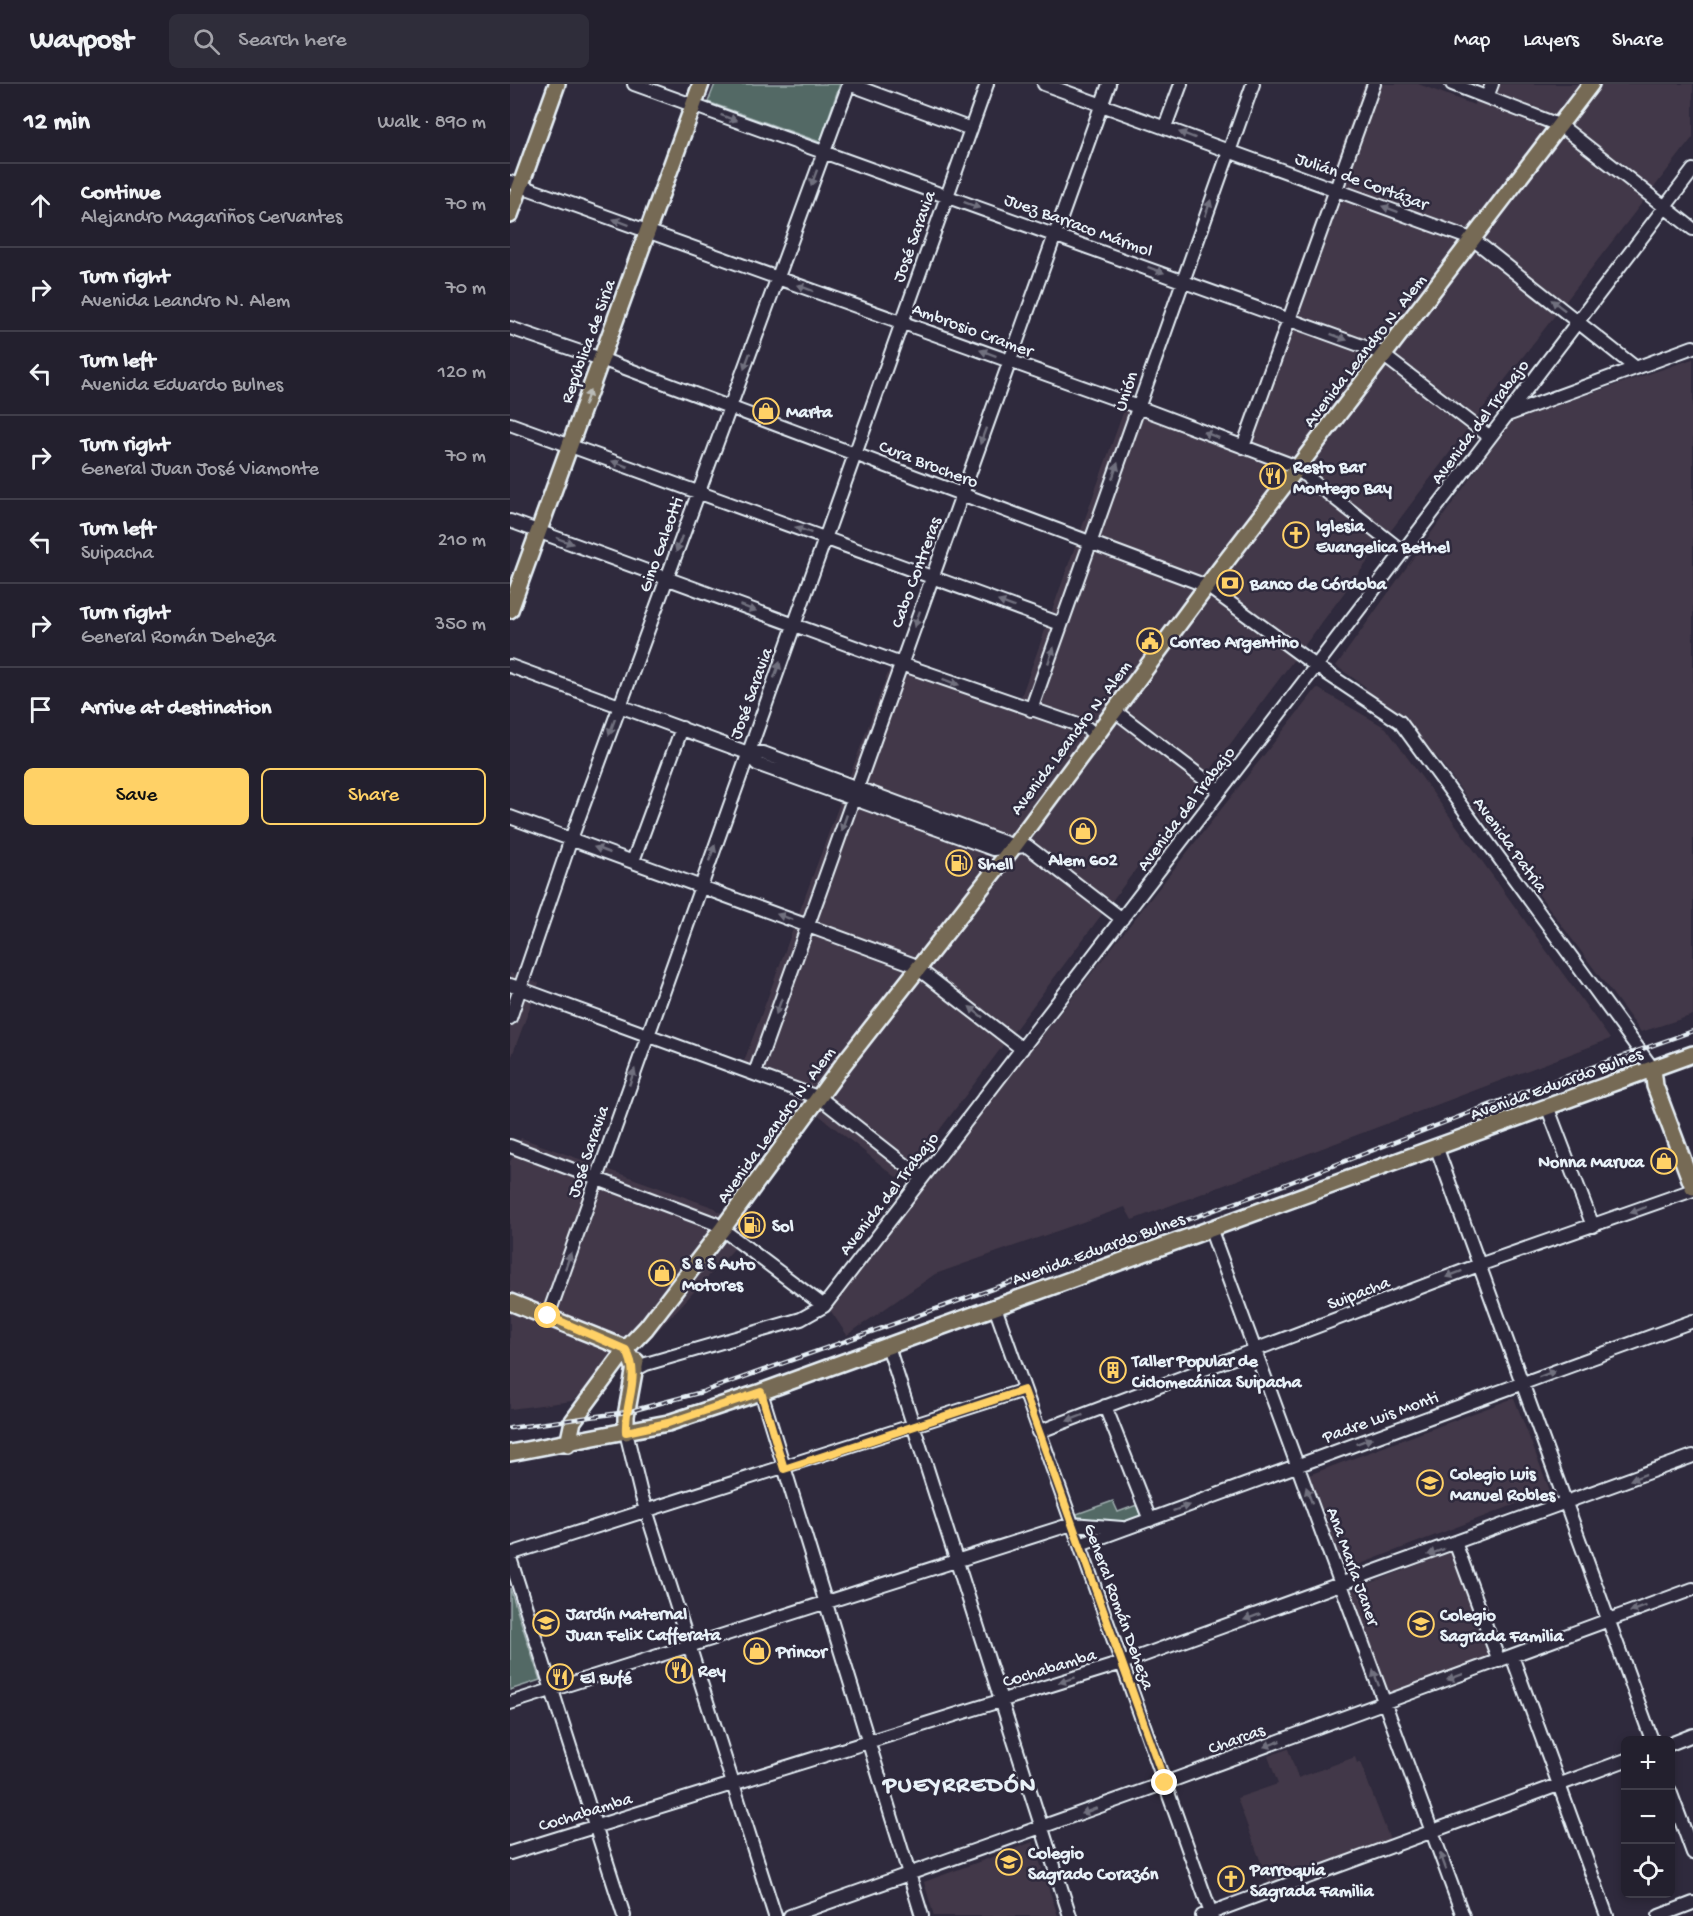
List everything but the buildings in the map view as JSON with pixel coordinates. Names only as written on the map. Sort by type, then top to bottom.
[{"type":"main road","points":[[510,215],[515,184],[557,84]]},
{"type":"main road","name":"República de Siria","points":[[510,610],[701,84]]},
{"type":"main road","name":"Avenida Leandro N. Alem","points":[[568,1444],[573,1421],[626,1350],[646,1328],[723,1228],[820,1098],[844,1062],[1014,846],[1207,586],[1474,240],[1591,84]]},
{"type":"main road","name":"Avenida Eduardo Bulnes","points":[[510,1453],[568,1444],[668,1423],[761,1392],[1693,1054]]},
{"type":"main road","name":"Avenida Patria","points":[[1653,1069],[1663,1084],[1693,1158]]},
{"type":"main road","name":"Avenida Patria","points":[[1653,1069],[1655,1086],[1693,1188]]},
{"type":"main road","points":[[510,1302],[626,1350],[634,1370]]},
{"type":"main road","name":"Avenida Leandro N. Alem","points":[[626,1432],[626,1416],[634,1370],[646,1328]]},
{"type":"street","name":"Juez Barraco Mármol","points":[[634,84],[1289,318],[1384,355],[1490,437]]},
{"type":"street","points":[[849,84],[971,129]]},
{"type":"street","name":"Gino Galeotti","points":[[510,1018],[515,986],[849,84]]},
{"type":"street","name":"José Saravia","points":[[548,1316],[987,84]]},
{"type":"street","name":"Julián de Cortázar","points":[[1044,84],[1474,240],[1636,368]]},
{"type":"street","name":"Cabo Contreras","points":[[755,1073],[1108,84]]},
{"type":"street","points":[[1165,127],[1181,84]]},
{"type":"street","name":"Unión","points":[[1031,710],[1253,84]]},
{"type":"street","points":[[1243,447],[1374,84]]},
{"type":"street","points":[[1452,84],[1560,126],[1693,229]]},
{"type":"street","points":[[1487,97],[1492,84]]},
{"type":"street","name":"Avenida del Trabajo","points":[[634,1370],[646,1364],[801,1319],[824,1306],[1316,666],[1693,170]]},
{"type":"street","name":"Ambrosio Cramer","points":[[515,184],[1138,407],[1297,469],[1402,551]]},
{"type":"street","name":"Cura Brochero","points":[[510,328],[602,359],[1207,586],[1316,666]]},
{"type":"street","points":[[1507,415],[1693,347]]},
{"type":"street","points":[[510,424],[1061,624]]},
{"type":"street","points":[[510,521],[901,664],[1086,728],[1096,736]]},
{"type":"street","points":[[510,666],[748,753],[757,764],[854,793],[993,849],[1027,846],[1122,919]]},
{"type":"street","name":"Avenida Patria","points":[[1316,666],[1404,726],[1489,847],[1653,1069]]},
{"type":"street","points":[[1115,711],[1220,791]]},
{"type":"street","points":[[633,861],[682,728]]},
{"type":"street","points":[[510,817],[920,968],[1022,1048]]},
{"type":"street","points":[[515,986],[820,1098],[922,1178]]},
{"type":"street","points":[[1547,1106],[1593,1226]]},
{"type":"street","points":[[510,1146],[723,1228],[824,1306]]},
{"type":"street","points":[[1436,1146],[1651,1736]]},
{"type":"street","name":"Suipacha","points":[[1038,1432],[1479,1265],[1593,1226],[1693,1188]]},
{"type":"street","name":"Ana María Janer","points":[[1210,1228],[1463,1916]]},
{"type":"street","name":"General Román Deheza","points":[[996,1307],[1038,1432],[1165,1783],[1208,1915]]},
{"type":"street","name":"Padre Luis Monti","points":[[1080,1545],[1693,1321]]},
{"type":"street","points":[[888,1346],[1070,1916]]},
{"type":"street","points":[[624,1916],[510,1556],[1024,1390]]},
{"type":"street","points":[[761,1392],[922,1916]]},
{"type":"street","points":[[1105,1406],[1149,1520]]},
{"type":"street","points":[[626,1432],[648,1512],[775,1916]]},
{"type":"street","name":"Cochabamba","points":[[510,1853],[1122,1663],[1456,1545],[1693,1456]]},
{"type":"street","points":[[510,1703],[1072,1524],[1126,1528]]},
{"type":"street","points":[[1456,1545],[1498,1661]]},
{"type":"street","name":"Charcas","points":[[790,1916],[1041,1828],[1693,1589]]},
{"type":"street","points":[[1512,1656],[1607,1916]]},
{"type":"street","points":[[1675,1742],[1693,1735]]},
{"type":"street","points":[[1208,1915],[1621,1762]]},
{"type":"street","points":[[1675,1802],[1693,1853]]},
{"type":"street","points":[[1659,1916],[1693,1904]]},
{"type":"shaded area","points":[[1364,84],[1418,84],[1474,105],[1481,84],[1693,84],[1693,137],[1490,399],[901,1181],[800,1100],[739,1075],[895,654],[1021,697],[1128,399],[1238,436]]},
{"type":"shaded area","points":[[1693,359],[1693,1015],[1641,1032],[1436,756],[1431,759],[1417,735],[1400,715],[1363,691],[1366,687],[1336,666],[1512,420]]},
{"type":"shaded area","points":[[1317,688],[1386,728],[1610,1039],[1132,1220],[1125,1207],[935,1274],[847,1335],[828,1307]]},
{"type":"shaded area","points":[[510,973],[539,983],[510,1061]]},
{"type":"shaded area","points":[[521,1138],[715,1208],[746,1236],[647,1342],[572,1401],[510,1409],[510,1162]]},
{"type":"shaded area","name":"Colegio Luis Manuel Robles","points":[[1514,1398],[1550,1491],[1345,1570],[1309,1475]]},
{"type":"shaded area","name":"Colegio Sagrada Familia","points":[[1451,1552],[1493,1657],[1390,1696],[1350,1591]]},
{"type":"shaded area","points":[[1288,1749],[1298,1778],[1355,1757],[1357,1763],[1360,1762],[1390,1840],[1269,1884],[1237,1798],[1278,1784],[1268,1756]]},
{"type":"shaded area","name":"Colegio Sagrado Corazón","points":[[1033,1842],[1058,1916],[934,1916],[924,1882]]},
{"type":"green space","points":[[715,84],[840,84],[820,142],[708,102]]},
{"type":"green space","points":[[1113,1501],[1118,1512],[1137,1505],[1143,1519],[1126,1527],[1076,1523],[1074,1515]]},
{"type":"green space","points":[[510,1588],[540,1680],[510,1690]]},
{"type":"railway","points":[[510,1428],[627,1412],[702,1392],[1268,1191],[1536,1087],[1693,1031]]},
{"type":"place","name":"Marta","points":[[766,411]]},
{"type":"place","name":"Resto Bar Montego Bay","points":[[1273,476]]},
{"type":"place","name":"Iglesia Evangelica Bethel","points":[[1296,535]]},
{"type":"place","name":"Banco de Córdoba","points":[[1230,583]]},
{"type":"place","name":"Correo Argentino","points":[[1150,641]]},
{"type":"place","name":"Alem 602","points":[[1083,831]]},
{"type":"place","name":"Shell","points":[[959,863]]},
{"type":"place","name":"Nonna Maruca","points":[[1664,1161]]},
{"type":"place","name":"Sol","points":[[752,1225]]},
{"type":"place","name":"S & S Auto Motores","points":[[662,1273]]},
{"type":"place","name":"Taller Popular de Ciclomecánica Suipacha","points":[[1113,1370]]},
{"type":"place","name":"Colegio Luis Manuel Robles","points":[[1430,1483]]},
{"type":"place","name":"Jardín Maternal Juan Felix Cafferata","points":[[546,1623]]},
{"type":"place","name":"Colegio Sagrada Familia","points":[[1421,1624]]},
{"type":"place","name":"Princor","points":[[757,1651]]},
{"type":"place","name":"Rey","points":[[679,1670]]},
{"type":"place","name":"El Bufé","points":[[560,1677]]},
{"type":"place","name":"Colegio Sagrado Corazón","points":[[1009,1862]]},
{"type":"place","name":"Parroquia Sagrada Familia","points":[[1231,1879]]},
{"type":"district","name":"PUEYRREDÓN","points":[[960,1783]]},
{"type":"route","points":[[548,1316],[626,1350],[634,1370],[625,1421],[626,1432],[668,1423],[761,1392],[784,1469],[1024,1390],[1165,1783]]}]
